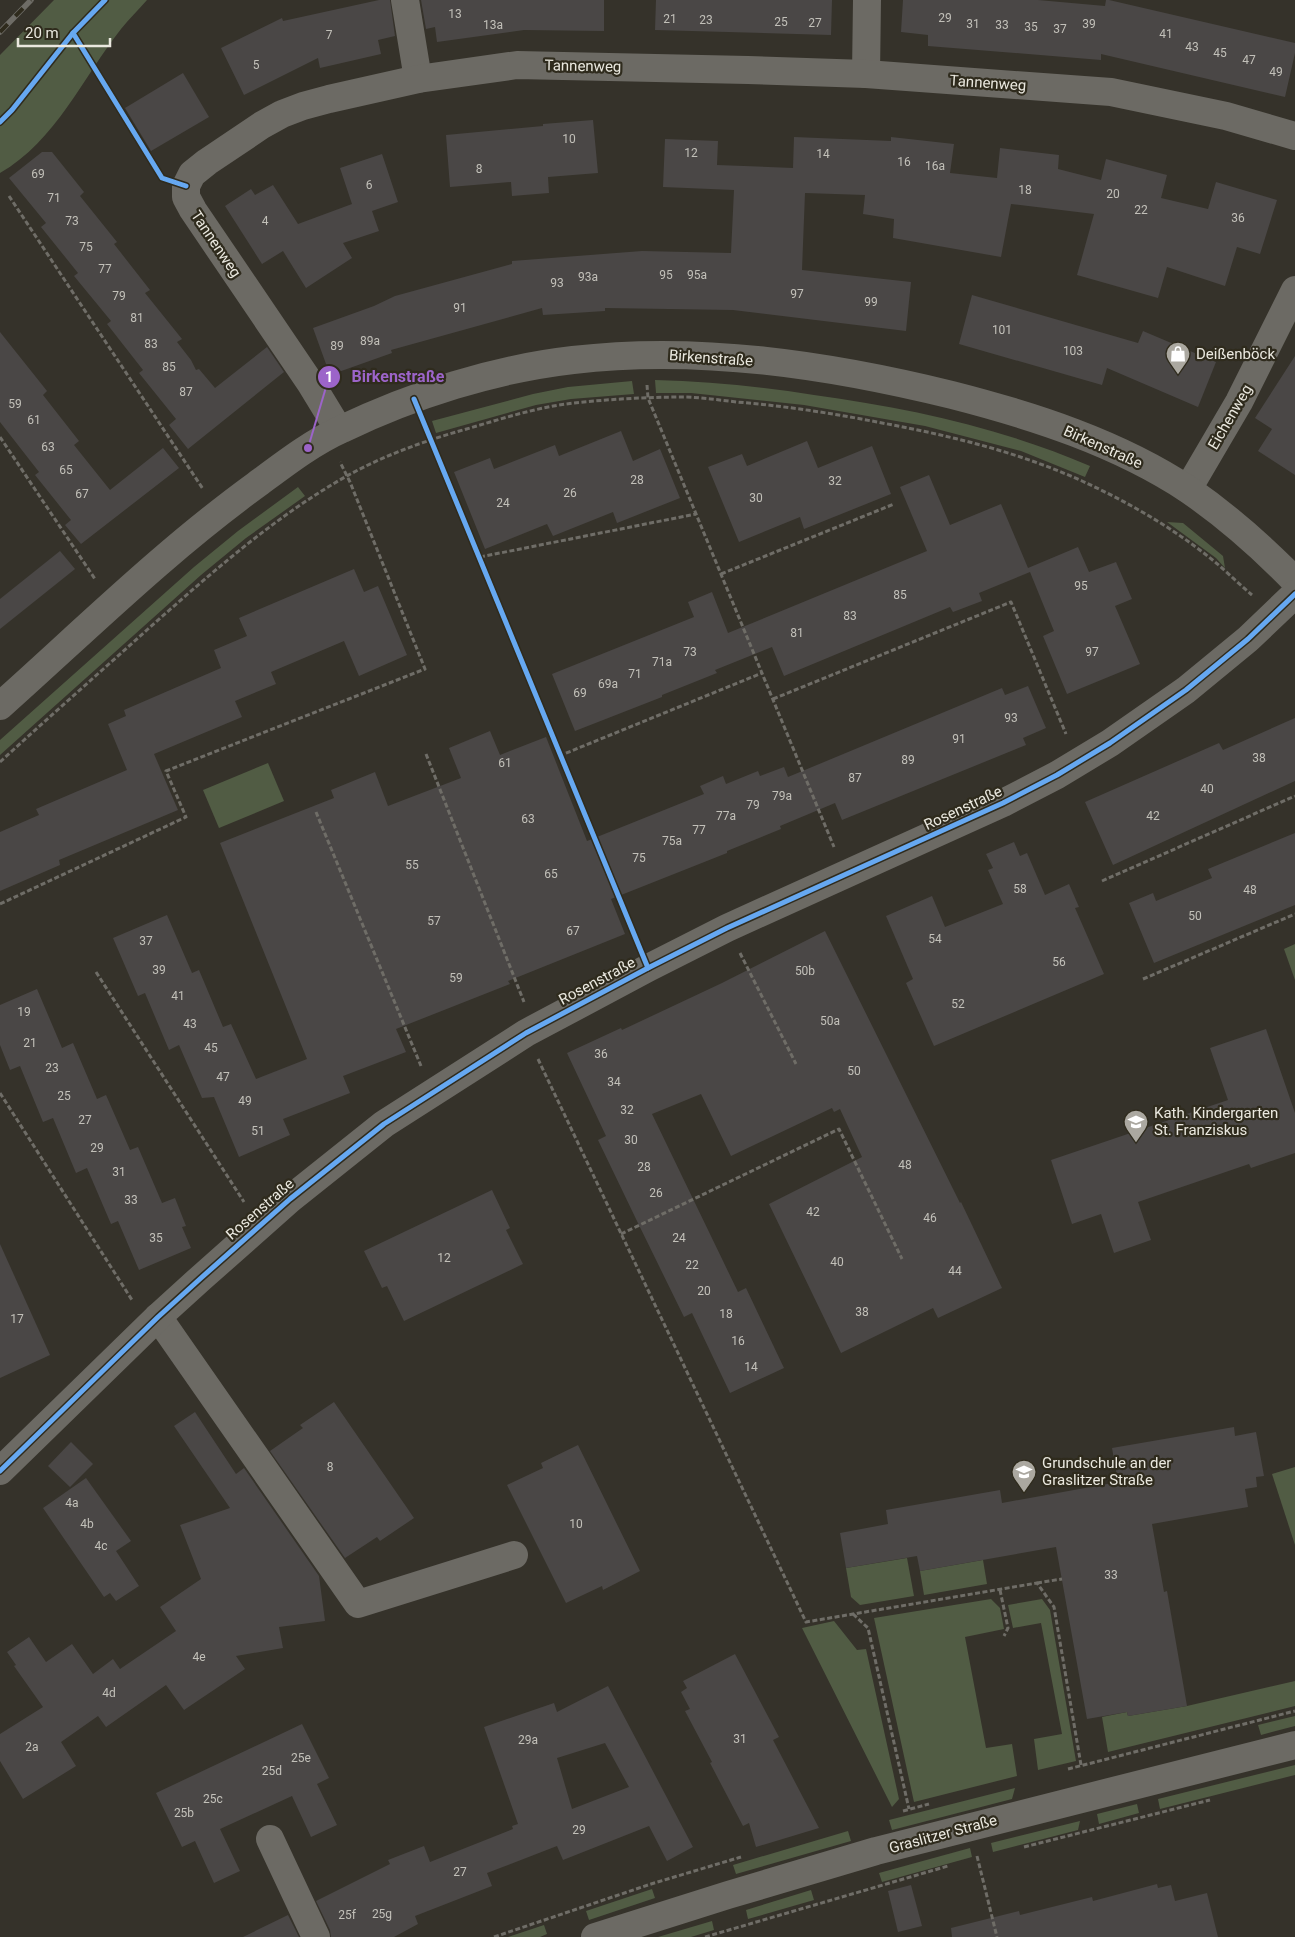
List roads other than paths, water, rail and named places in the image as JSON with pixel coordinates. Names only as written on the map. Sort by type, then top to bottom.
[{"type":"street","points":[[405,0],[418,79]]},
{"type":"street","points":[[866,74],[867,0]]},
{"type":"street","name":"Tannenweg","points":[[333,433],[311,384],[186,197],[186,186],[192,174],[207,162],[262,125],[282,114],[303,106],[418,79],[502,67],[534,65],[866,74],[1112,92],[1226,116],[1295,136]]},
{"type":"street","name":"Eichenweg","points":[[1188,489],[1239,402],[1295,290]]},
{"type":"street","name":"Birkenstraße","points":[[0,706],[219,512],[308,448],[333,433],[414,399],[484,378],[572,360],[642,354],[744,360],[810,367],[868,376],[991,405],[1045,422],[1096,442],[1131,458],[1188,489],[1253,539],[1295,581]]},
{"type":"street","name":"Rosenstraße","points":[[0,1471],[153,1321],[259,1226],[332,1164],[384,1124],[431,1092],[530,1031],[727,928],[1003,803],[1078,762],[1150,717],[1186,690],[1236,650],[1295,594]]},
{"type":"street","points":[[153,1321],[358,1604],[514,1555]]},
{"type":"street","name":"Graslitzer Straße","points":[[595,1937],[820,1867],[970,1826],[1295,1745]]},
{"type":"street","points":[[270,1839],[316,1937]]},
{"type":"railway","points":[[0,32],[31,0]]},
{"type":"place","name":"Deißenböck","points":[[1178,375]]},
{"type":"place","name":"Birkenstraße","points":[[308,448]]},
{"type":"place","name":"Kath. Kindergarten St. Franziskus","points":[[1136,1143]]},
{"type":"place","name":"Grundschule an der Graslitzer Straße","points":[[1024,1493]]}]
